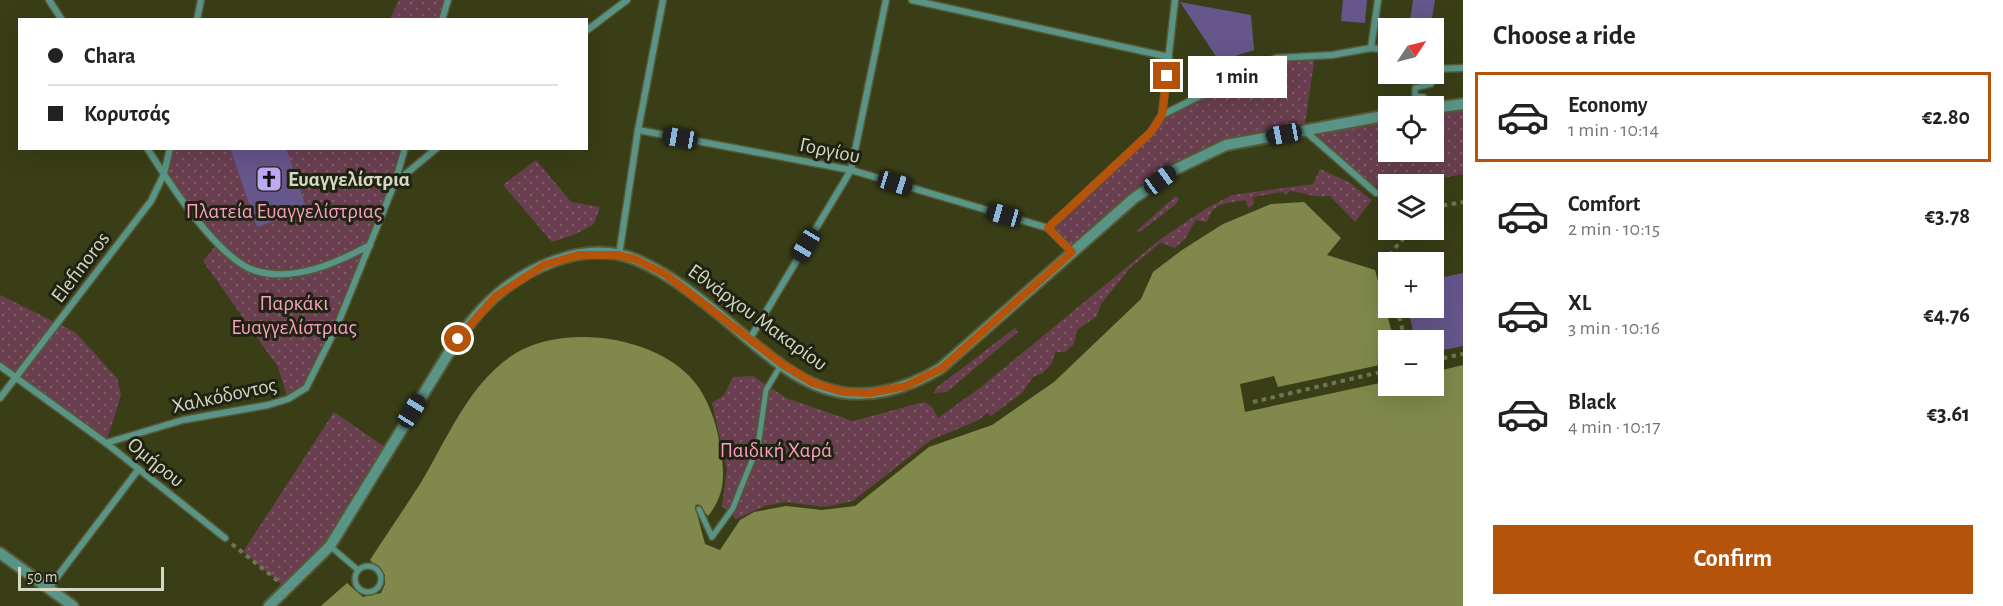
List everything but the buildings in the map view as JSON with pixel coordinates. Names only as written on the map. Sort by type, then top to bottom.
[{"type":"street","points":[[49,0],[61,18]]},
{"type":"street","points":[[197,18],[201,0]]},
{"type":"street","points":[[443,18],[448,0]]},
{"type":"street","points":[[588,29],[627,0]]},
{"type":"street","points":[[618,255],[638,130],[663,0]]},
{"type":"street","points":[[750,339],[851,170],[886,0]]},
{"type":"street","points":[[912,0],[1169,57]]},
{"type":"street","points":[[1048,228],[1151,132],[1162,115],[1175,0]]},
{"type":"street","points":[[1371,48],[1378,0]]},
{"type":"street","points":[[1162,115],[1276,58],[1332,55],[1378,49]]},
{"type":"street","points":[[1444,69],[1463,68]]},
{"type":"street","points":[[1415,96],[1415,88],[1431,84]]},
{"type":"street","points":[[1444,107],[1463,104]]},
{"type":"street","points":[[1072,252],[1133,199],[1174,170],[1226,145],[1378,117]]},
{"type":"street","name":"Γοργίου","points":[[638,130],[851,170],[1048,228],[1072,252]]},
{"type":"street","points":[[1304,130],[1376,193]]},
{"type":"street","points":[[148,150],[206,231],[233,257],[254,270],[275,273],[313,269],[338,262],[370,245]]},
{"type":"street","name":"Elefinoros","points":[[0,398],[151,201],[164,174],[170,150]]},
{"type":"street","name":"Χαλκόδοντος","points":[[106,443],[183,420],[268,405],[306,388],[337,326],[395,182],[404,150]]},
{"type":"street","points":[[395,182],[435,150]]},
{"type":"street","name":"Εθνάρχου Μακαρίου","points":[[269,606],[330,546],[448,354],[482,308],[511,284],[544,265],[579,255],[618,255],[635,259],[665,274],[782,364],[825,389],[870,393],[906,386],[925,378],[957,356],[1072,252]]},
{"type":"street","points":[[699,509],[712,537],[733,508],[758,446],[766,390],[782,364]]},
{"type":"street","name":"Ομήρου","points":[[0,366],[106,443],[225,538]]},
{"type":"street","points":[[48,589],[138,470]]},
{"type":"street","points":[[330,546],[358,570]]},
{"type":"street","points":[[0,553],[73,606]]},
{"type":"street","points":[[366,566],[374,567],[381,578],[380,586],[373,592],[360,590],[355,583],[358,570],[366,566]]},
{"type":"path","points":[[1444,205],[1463,202]]},
{"type":"path","points":[[1391,252],[1402,240]]},
{"type":"path","points":[[1444,358],[1463,354]]},
{"type":"path","points":[[1253,402],[1378,373]]},
{"type":"path","points":[[225,538],[287,589]]},
{"type":"green space","points":[[399,0],[448,0],[442,18],[390,18]]},
{"type":"green space","points":[[1315,56],[1304,130],[1226,145],[1174,170],[1072,252],[1048,228],[1151,132],[1162,115],[1276,58]]},
{"type":"green space","points":[[1463,104],[1463,174],[1444,178],[1444,174],[1378,174],[1378,186],[1368,185],[1304,130],[1378,117],[1378,162],[1444,162],[1444,107]]},
{"type":"green space","name":"Πλατεία Ευαγγελίστριας","points":[[170,150],[405,150],[370,245],[306,388],[288,399],[278,367],[203,261],[218,243],[164,174]]},
{"type":"green space","points":[[536,160],[571,202],[600,207],[594,224],[576,234],[552,242],[503,185]]},
{"type":"green space","name":"Παιδική Χαρά","points":[[1320,169],[1349,182],[1372,200],[1355,222],[1330,196],[1315,196],[1290,191],[1286,195],[1282,192],[1253,197],[1254,204],[1248,208],[1246,200],[1222,204],[1213,210],[1207,222],[1196,220],[1185,239],[1175,248],[1160,243],[1130,268],[1101,304],[1097,316],[1077,330],[1074,344],[1065,352],[1055,352],[1052,363],[1043,373],[1033,377],[1022,393],[991,416],[987,413],[979,420],[931,440],[853,501],[825,507],[785,502],[765,506],[736,519],[722,506],[727,469],[712,403],[724,395],[733,377],[753,376],[786,398],[853,421],[924,402],[932,407],[938,418],[981,387],[1162,238],[1207,208],[1232,195],[1313,184]]},
{"type":"green space","points":[[1176,196],[1179,199],[1175,205],[1140,232],[1136,231]]},
{"type":"green space","points":[[0,295],[75,332],[117,378],[121,395],[106,443],[0,366]]},
{"type":"green space","points":[[1015,328],[1018,332],[947,392],[934,393],[936,388]]},
{"type":"green space","points":[[334,412],[389,450],[330,546],[287,589],[243,552]]},
{"type":"shaded area","points":[[1304,202],[1341,238],[1327,255],[1375,270],[1378,281],[1378,318],[1388,318],[1391,330],[1378,330],[1378,365],[1278,387],[1274,376],[1240,384],[1245,412],[1378,383],[1378,396],[1444,396],[1444,370],[1463,365],[1463,606],[321,606],[347,583],[363,597],[381,593],[385,584],[385,575],[370,560],[420,484],[461,412],[485,379],[500,365],[516,353],[537,344],[561,338],[587,337],[640,346],[663,357],[683,371],[699,388],[708,403],[716,427],[723,478],[720,494],[708,516],[698,504],[695,506],[705,544],[720,550],[740,520],[754,512],[786,506],[822,510],[855,506],[929,447],[992,425],[1054,382],[1141,299],[1153,272],[1223,224],[1271,204]]},
{"type":"place","name":"Ευαγγελίστρια","points":[[269,179]]},
{"type":"route","points":[[458,339],[482,308],[511,284],[544,265],[579,255],[595,253],[618,255],[635,259],[665,274],[782,364],[825,389],[870,393],[906,386],[925,378],[957,356],[1072,252],[1048,228],[1151,132],[1162,115],[1167,76]]},
{"type":"park label","name":"Παρκάκι Ευαγγελίστριας","points":[[294,315]]}]
